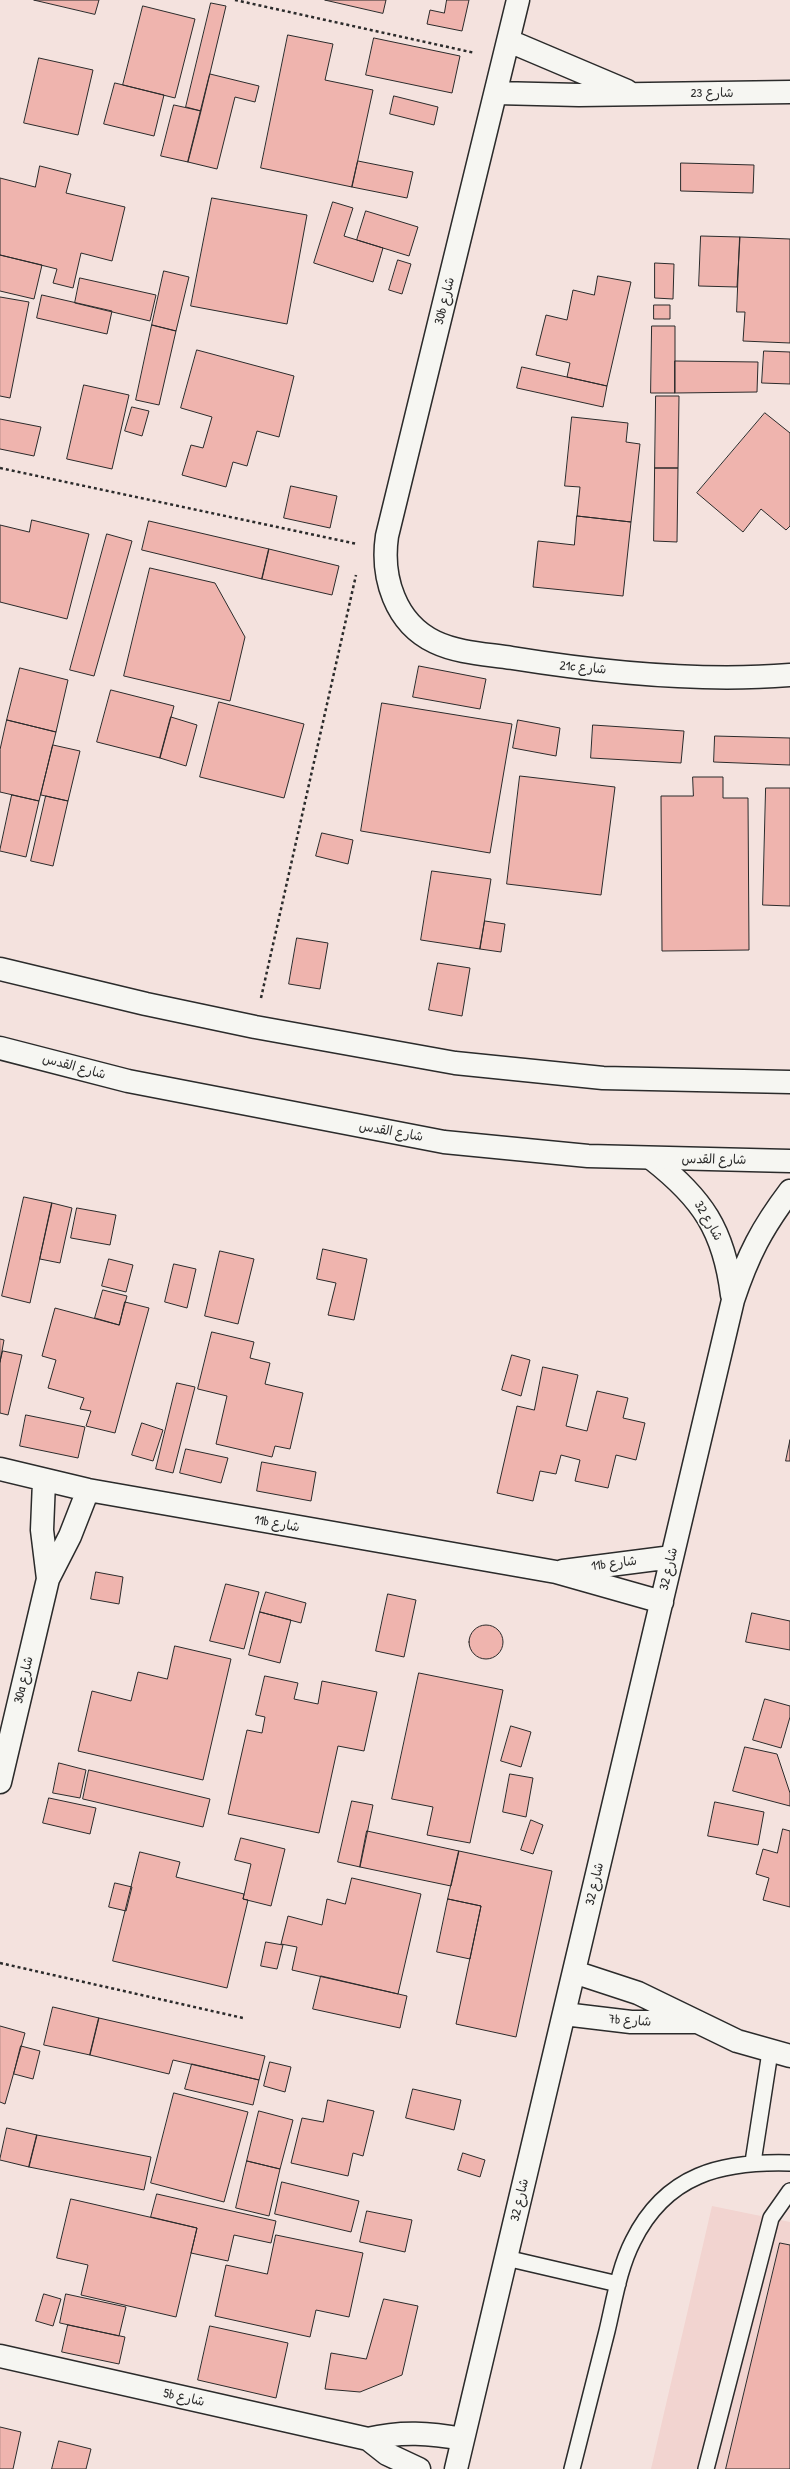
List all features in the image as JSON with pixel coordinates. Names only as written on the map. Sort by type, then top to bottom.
[{"type":"street","name":"30b شارع","points":[[394,603],[388,583],[385,551],[518,0]]},
{"type":"street","name":"شارع 23","points":[[507,50],[634,94]]},
{"type":"street","name":"شارع 23","points":[[496,93],[634,94],[790,92]]},
{"type":"street","name":"21c شارع","points":[[394,603],[417,629],[434,641],[459,650],[554,665],[628,672],[705,676],[790,675]]},
{"type":"street","points":[[0,969],[146,1004],[254,1027],[455,1063],[603,1078],[790,1082]]},
{"type":"street","name":"شارع القدس","points":[[0,1048],[128,1081],[269,1110],[444,1142],[588,1156],[652,1159],[790,1161]]},
{"type":"street","name":"شارع 32","points":[[652,1159],[679,1180],[701,1205],[718,1234],[729,1266],[733,1300]]},
{"type":"street","name":"شارع 32","points":[[456,2469],[733,1300],[746,1260],[766,1223],[790,1191]]},
{"type":"street","name":"11b شارع","points":[[0,1469],[44,1481],[88,1490],[556,1572],[662,1602]]},
{"type":"street","name":"30a شارع","points":[[44,1481],[42,1530],[48,1579]]},
{"type":"street","name":"30a شارع","points":[[0,1782],[48,1579],[70,1536],[88,1490]]},
{"type":"street","name":"11b شارع","points":[[556,1572],[672,1557]]},
{"type":"street","name":"7b شارع","points":[[574,1972],[638,1993],[737,2040],[780,2054]]},
{"type":"street","name":"7b شارع","points":[[564,2014],[631,2022],[697,2022]]},
{"type":"street","name":"5b شارع","points":[[0,2356],[368,2439],[392,2434],[415,2432],[463,2439]]},
{"type":"street","name":"5b شارع","points":[[368,2439],[387,2454],[419,2469]]},
{"type":"lane","points":[[753,2162],[780,2054]]},
{"type":"lane","points":[[572,2469],[618,2284],[633,2241],[654,2209],[682,2184],[715,2169],[753,2162],[790,2163]]},
{"type":"lane","points":[[706,2469],[771,2218],[790,2191]]},
{"type":"lane","points":[[506,2258],[618,2284]]},
{"type":"path","points":[[235,0],[507,50]]},
{"type":"path","points":[[0,468],[385,551]]},
{"type":"path","points":[[254,1027],[358,569]]},
{"type":"path","points":[[0,1963],[243,2018]]},
{"type":"shaded area","points":[[712,2206],[790,2222],[790,2469],[651,2469]]},
{"type":"building","points":[[34,0],[99,0],[95,14]]},
{"type":"building","points":[[325,0],[386,0],[383,13]]},
{"type":"building","points":[[447,0],[469,0],[462,31],[427,24],[430,10],[444,13]]},
{"type":"building","points":[[211,3],[226,6],[201,111],[186,107]]},
{"type":"building","points":[[143,6],[195,19],[175,98],[123,85]]},
{"type":"building","points":[[288,35],[333,44],[325,80],[373,90],[352,187],[261,168]]},
{"type":"building","points":[[374,38],[460,56],[452,93],[366,75]]},
{"type":"building","points":[[39,58],[93,70],[78,135],[24,123]]},
{"type":"building","points":[[210,74],[259,86],[255,102],[235,97],[217,169],[188,162]]},
{"type":"building","points":[[115,83],[164,95],[154,136],[104,124]]},
{"type":"building","points":[[394,96],[438,107],[434,125],[390,114]]},
{"type":"building","points":[[174,105],[201,111],[188,162],[161,156]]},
{"type":"building","points":[[358,161],[413,172],[407,198],[352,187]]},
{"type":"building","points":[[681,163],[754,165],[753,193],[681,191]]},
{"type":"building","points":[[40,166],[71,174],[66,193],[125,207],[112,261],[81,253],[73,288],[53,283],[57,269],[0,255],[0,178],[35,187]]},
{"type":"building","points":[[212,198],[307,215],[287,324],[191,306]]},
{"type":"building","points":[[333,202],[353,208],[344,236],[383,248],[373,282],[314,263]]},
{"type":"building","points":[[366,211],[418,227],[409,256],[357,240]]},
{"type":"building","points":[[701,236],[740,237],[737,287],[699,286]]},
{"type":"building","points":[[740,237],[790,239],[790,343],[743,341],[745,312],[737,312]]},
{"type":"building","points":[[0,255],[42,265],[34,299],[0,291]]},
{"type":"building","points":[[398,260],[411,264],[402,294],[389,290]]},
{"type":"building","points":[[655,263],[674,264],[673,299],[655,298]]},
{"type":"building","points":[[164,271],[189,277],[176,331],[152,325]]},
{"type":"building","points":[[598,276],[631,282],[607,386],[567,377],[570,363],[536,355],[546,315],[567,320],[573,290],[594,295]]},
{"type":"building","points":[[80,278],[156,295],[150,321],[75,303]]},
{"type":"building","points":[[42,295],[112,311],[107,334],[37,318]]},
{"type":"building","points":[[0,297],[29,302],[10,398],[0,396]]},
{"type":"building","points":[[654,305],[670,305],[670,319],[654,319]]},
{"type":"building","points":[[152,325],[176,331],[159,405],[136,400]]},
{"type":"building","points":[[652,326],[675,326],[675,393],[651,393]]},
{"type":"building","points":[[197,350],[294,376],[279,437],[257,431],[247,466],[233,462],[226,487],[182,475],[191,445],[203,448],[212,417],[181,408]]},
{"type":"building","points":[[764,351],[790,352],[790,384],[762,383]]},
{"type":"building","points":[[675,361],[758,362],[757,392],[675,393]]},
{"type":"building","points":[[522,367],[607,386],[603,407],[517,388]]},
{"type":"building","points":[[84,385],[129,395],[112,469],[67,459]]},
{"type":"building","points":[[656,396],[679,396],[678,468],[655,468]]},
{"type":"building","points":[[132,407],[149,411],[142,436],[125,431]]},
{"type":"building","points":[[765,413],[790,433],[790,526],[786,530],[761,509],[743,532],[697,493]]},
{"type":"building","points":[[572,417],[628,423],[626,442],[640,444],[631,522],[577,516],[580,487],[565,486]]},
{"type":"building","points":[[0,419],[41,427],[34,456],[0,449]]},
{"type":"building","points":[[655,468],[678,468],[677,542],[654,541]]},
{"type":"building","points":[[291,486],[337,496],[330,528],[284,518]]},
{"type":"building","points":[[577,516],[631,522],[623,596],[533,587],[538,541],[574,545]]},
{"type":"building","points":[[32,520],[89,534],[67,619],[0,602],[0,525],[29,532]]},
{"type":"building","points":[[149,521],[269,549],[262,579],[142,550]]},
{"type":"building","points":[[107,534],[132,541],[94,676],[70,670]]},
{"type":"building","points":[[269,549],[339,566],[332,595],[262,579]]},
{"type":"building","points":[[150,568],[215,583],[245,637],[230,701],[124,676]]},
{"type":"building","points":[[419,666],[486,679],[480,709],[413,697]]},
{"type":"building","points":[[20,668],[68,680],[56,732],[7,720]]},
{"type":"building","points":[[111,690],[174,706],[160,758],[97,742]]},
{"type":"building","points":[[219,702],[304,724],[284,798],[200,777]]},
{"type":"building","points":[[382,703],[512,724],[490,853],[361,831]]},
{"type":"building","points":[[171,717],[197,725],[186,766],[160,758]]},
{"type":"building","points":[[7,720],[56,732],[39,801],[0,792],[0,750]]},
{"type":"building","points":[[518,720],[560,728],[556,756],[513,748]]},
{"type":"building","points":[[593,725],[684,731],[681,763],[591,758]]},
{"type":"building","points":[[715,736],[790,738],[790,765],[714,762]]},
{"type":"building","points":[[53,745],[80,751],[68,801],[41,795]]},
{"type":"building","points":[[520,776],[615,787],[601,895],[507,884]]},
{"type":"building","points":[[693,777],[723,777],[723,798],[748,798],[749,950],[662,951],[661,796],[693,796]]},
{"type":"building","points":[[766,788],[790,788],[790,906],[763,905]]},
{"type":"building","points":[[12,795],[39,801],[26,857],[0,851]]},
{"type":"building","points":[[46,796],[68,801],[53,866],[31,861]]},
{"type":"building","points":[[322,833],[353,840],[348,864],[316,856]]},
{"type":"building","points":[[432,871],[491,879],[480,949],[421,940]]},
{"type":"building","points":[[485,921],[505,924],[501,952],[480,949]]},
{"type":"building","points":[[297,938],[328,943],[320,989],[289,984]]},
{"type":"building","points":[[438,963],[470,968],[462,1016],[429,1010]]},
{"type":"building","points":[[24,1197],[52,1203],[30,1303],[2,1296]]},
{"type":"building","points":[[52,1203],[72,1208],[60,1263],[40,1259]]},
{"type":"building","points":[[77,1208],[116,1215],[110,1245],[71,1238]]},
{"type":"building","points":[[323,1249],[367,1259],[354,1320],[328,1315],[336,1283],[317,1279]]},
{"type":"building","points":[[220,1251],[254,1259],[238,1324],[205,1316]]},
{"type":"building","points":[[109,1259],[133,1265],[126,1292],[102,1286]]},
{"type":"building","points":[[174,1264],[196,1269],[187,1308],[165,1302]]},
{"type":"building","points":[[103,1290],[127,1296],[119,1325],[95,1318]]},
{"type":"building","points":[[125,1302],[149,1308],[115,1433],[86,1426],[91,1411],[80,1409],[84,1398],[48,1388],[56,1360],[42,1356],[55,1308],[119,1325]]},
{"type":"building","points":[[212,1332],[254,1342],[250,1358],[270,1363],[265,1384],[303,1393],[290,1449],[275,1446],[272,1457],[216,1444],[227,1396],[198,1389]]},
{"type":"building","points":[[0,1339],[4,1340],[0,1362]]},
{"type":"building","points":[[3,1351],[22,1355],[8,1415],[0,1413],[0,1362]]},
{"type":"building","points":[[512,1355],[530,1360],[521,1396],[502,1390]]},
{"type":"building","points":[[543,1367],[578,1375],[566,1426],[587,1431],[597,1391],[628,1398],[623,1418],[645,1423],[636,1460],[616,1455],[608,1488],[575,1481],[580,1460],[561,1455],[556,1474],[540,1471],[533,1501],[497,1493],[517,1406],[534,1410]]},
{"type":"building","points":[[177,1383],[195,1387],[173,1473],[156,1469]]},
{"type":"building","points":[[26,1415],[85,1427],[78,1458],[20,1446]]},
{"type":"building","points":[[142,1423],[163,1430],[153,1461],[132,1455]]},
{"type":"building","points":[[790,1440],[790,1461],[786,1461]]},
{"type":"building","points":[[186,1449],[228,1458],[221,1483],[180,1473]]},
{"type":"building","points":[[262,1462],[316,1472],[311,1501],[257,1491]]},
{"type":"building","points":[[96,1572],[123,1577],[119,1604],[91,1599]]},
{"type":"building","points":[[226,1584],[259,1592],[244,1649],[210,1641]]},
{"type":"building","points":[[266,1592],[306,1603],[301,1623],[260,1612]]},
{"type":"building","points":[[388,1594],[416,1600],[404,1657],[376,1651]]},
{"type":"building","points":[[260,1612],[291,1620],[280,1663],[249,1655]]},
{"type":"building","points":[[752,1613],[790,1621],[790,1650],[746,1642]]},
{"type":"building","points":[[489,1625],[496,1627],[501,1632],[503,1642],[501,1652],[496,1657],[483,1659],[476,1657],[471,1652],[469,1639],[471,1632],[476,1627]]},
{"type":"building","points":[[175,1646],[231,1659],[203,1780],[78,1751],[92,1691],[131,1701],[138,1672],[167,1679]]},
{"type":"building","points":[[419,1673],[503,1690],[470,1843],[427,1835],[433,1807],[392,1799]]},
{"type":"building","points":[[265,1676],[298,1683],[294,1699],[318,1704],[322,1681],[377,1692],[364,1751],[338,1746],[319,1833],[228,1814],[247,1730],[262,1733],[265,1717],[256,1715]]},
{"type":"building","points":[[765,1699],[790,1706],[790,1717],[781,1748],[753,1740]]},
{"type":"building","points":[[511,1726],[531,1732],[521,1767],[501,1761]]},
{"type":"building","points":[[745,1747],[777,1754],[790,1793],[790,1806],[733,1791]]},
{"type":"building","points":[[59,1763],[86,1770],[80,1798],[53,1793]]},
{"type":"building","points":[[89,1770],[210,1799],[203,1827],[83,1799]]},
{"type":"building","points":[[510,1774],[533,1778],[526,1817],[503,1812]]},
{"type":"building","points":[[49,1798],[96,1808],[90,1834],[43,1823]]},
{"type":"building","points":[[352,1801],[373,1805],[360,1867],[338,1862]]},
{"type":"building","points":[[715,1802],[764,1812],[758,1845],[708,1836]]},
{"type":"building","points":[[531,1820],[543,1825],[533,1854],[521,1850]]},
{"type":"building","points":[[783,1829],[790,1831],[790,1907],[763,1900],[769,1878],[756,1874],[763,1849],[777,1853]]},
{"type":"building","points":[[367,1831],[459,1851],[451,1886],[360,1867]]},
{"type":"building","points":[[241,1838],[285,1849],[271,1906],[243,1899],[251,1864],[235,1860]]},
{"type":"building","points":[[459,1851],[552,1871],[516,2037],[456,2024],[481,1906],[448,1899]]},
{"type":"building","points":[[140,1852],[180,1862],[176,1877],[244,1894],[243,1899],[248,1900],[227,1988],[113,1961]]},
{"type":"building","points":[[352,1878],[421,1894],[398,1994],[292,1970],[297,1947],[281,1944],[288,1916],[322,1925],[327,1899],[345,1904]]},
{"type":"building","points":[[115,1883],[132,1887],[126,1911],[109,1907]]},
{"type":"building","points":[[448,1899],[481,1906],[470,1959],[437,1952]]},
{"type":"building","points":[[266,1942],[283,1945],[277,1969],[261,1966]]},
{"type":"building","points":[[321,1976],[407,1996],[400,2028],[313,2009]]},
{"type":"building","points":[[53,2007],[99,2018],[90,2055],[44,2045]]},
{"type":"building","points":[[99,2018],[265,2056],[259,2080],[173,2060],[169,2074],[90,2055]]},
{"type":"building","points":[[0,2026],[25,2033],[5,2104],[0,2102]]},
{"type":"building","points":[[21,2046],[40,2051],[33,2079],[14,2074]]},
{"type":"building","points":[[270,2062],[291,2067],[285,2092],[264,2086]]},
{"type":"building","points":[[192,2064],[259,2080],[253,2105],[185,2089]]},
{"type":"building","points":[[413,2089],[461,2100],[454,2130],[406,2118]]},
{"type":"building","points":[[174,2093],[248,2112],[224,2202],[151,2183]]},
{"type":"building","points":[[328,2100],[374,2111],[363,2156],[353,2153],[348,2176],[291,2163],[302,2118],[323,2122]]},
{"type":"building","points":[[259,2111],[293,2120],[280,2169],[247,2161]]},
{"type":"building","points":[[7,2128],[37,2135],[29,2167],[0,2160]]},
{"type":"building","points":[[37,2135],[151,2157],[144,2190],[29,2167]]},
{"type":"building","points":[[463,2153],[485,2160],[480,2177],[458,2170]]},
{"type":"building","points":[[247,2161],[280,2169],[269,2216],[236,2208]]},
{"type":"building","points":[[282,2182],[359,2201],[351,2232],[275,2214]]},
{"type":"building","points":[[157,2194],[276,2221],[271,2243],[234,2235],[228,2261],[191,2253],[197,2228],[151,2217]]},
{"type":"building","points":[[71,2199],[197,2228],[176,2317],[81,2295],[88,2265],[57,2258]]},
{"type":"building","points":[[367,2211],[412,2220],[405,2252],[360,2242]]},
{"type":"building","points":[[276,2235],[363,2253],[349,2317],[316,2310],[310,2337],[215,2316],[226,2265],[267,2274]]},
{"type":"building","points":[[780,2243],[790,2245],[790,2469],[726,2469]]},
{"type":"building","points":[[44,2294],[61,2299],[53,2326],[36,2321]]},
{"type":"building","points":[[66,2294],[126,2307],[119,2336],[60,2323]]},
{"type":"building","points":[[384,2299],[418,2306],[402,2375],[360,2392],[325,2389],[331,2353],[366,2359]]},
{"type":"building","points":[[68,2325],[125,2337],[119,2364],[62,2352]]},
{"type":"building","points":[[210,2326],[288,2343],[276,2398],[198,2380]]},
{"type":"building","points":[[0,2427],[21,2432],[13,2469],[0,2469]]},
{"type":"building","points":[[59,2441],[91,2449],[86,2469],[52,2469]]}]
